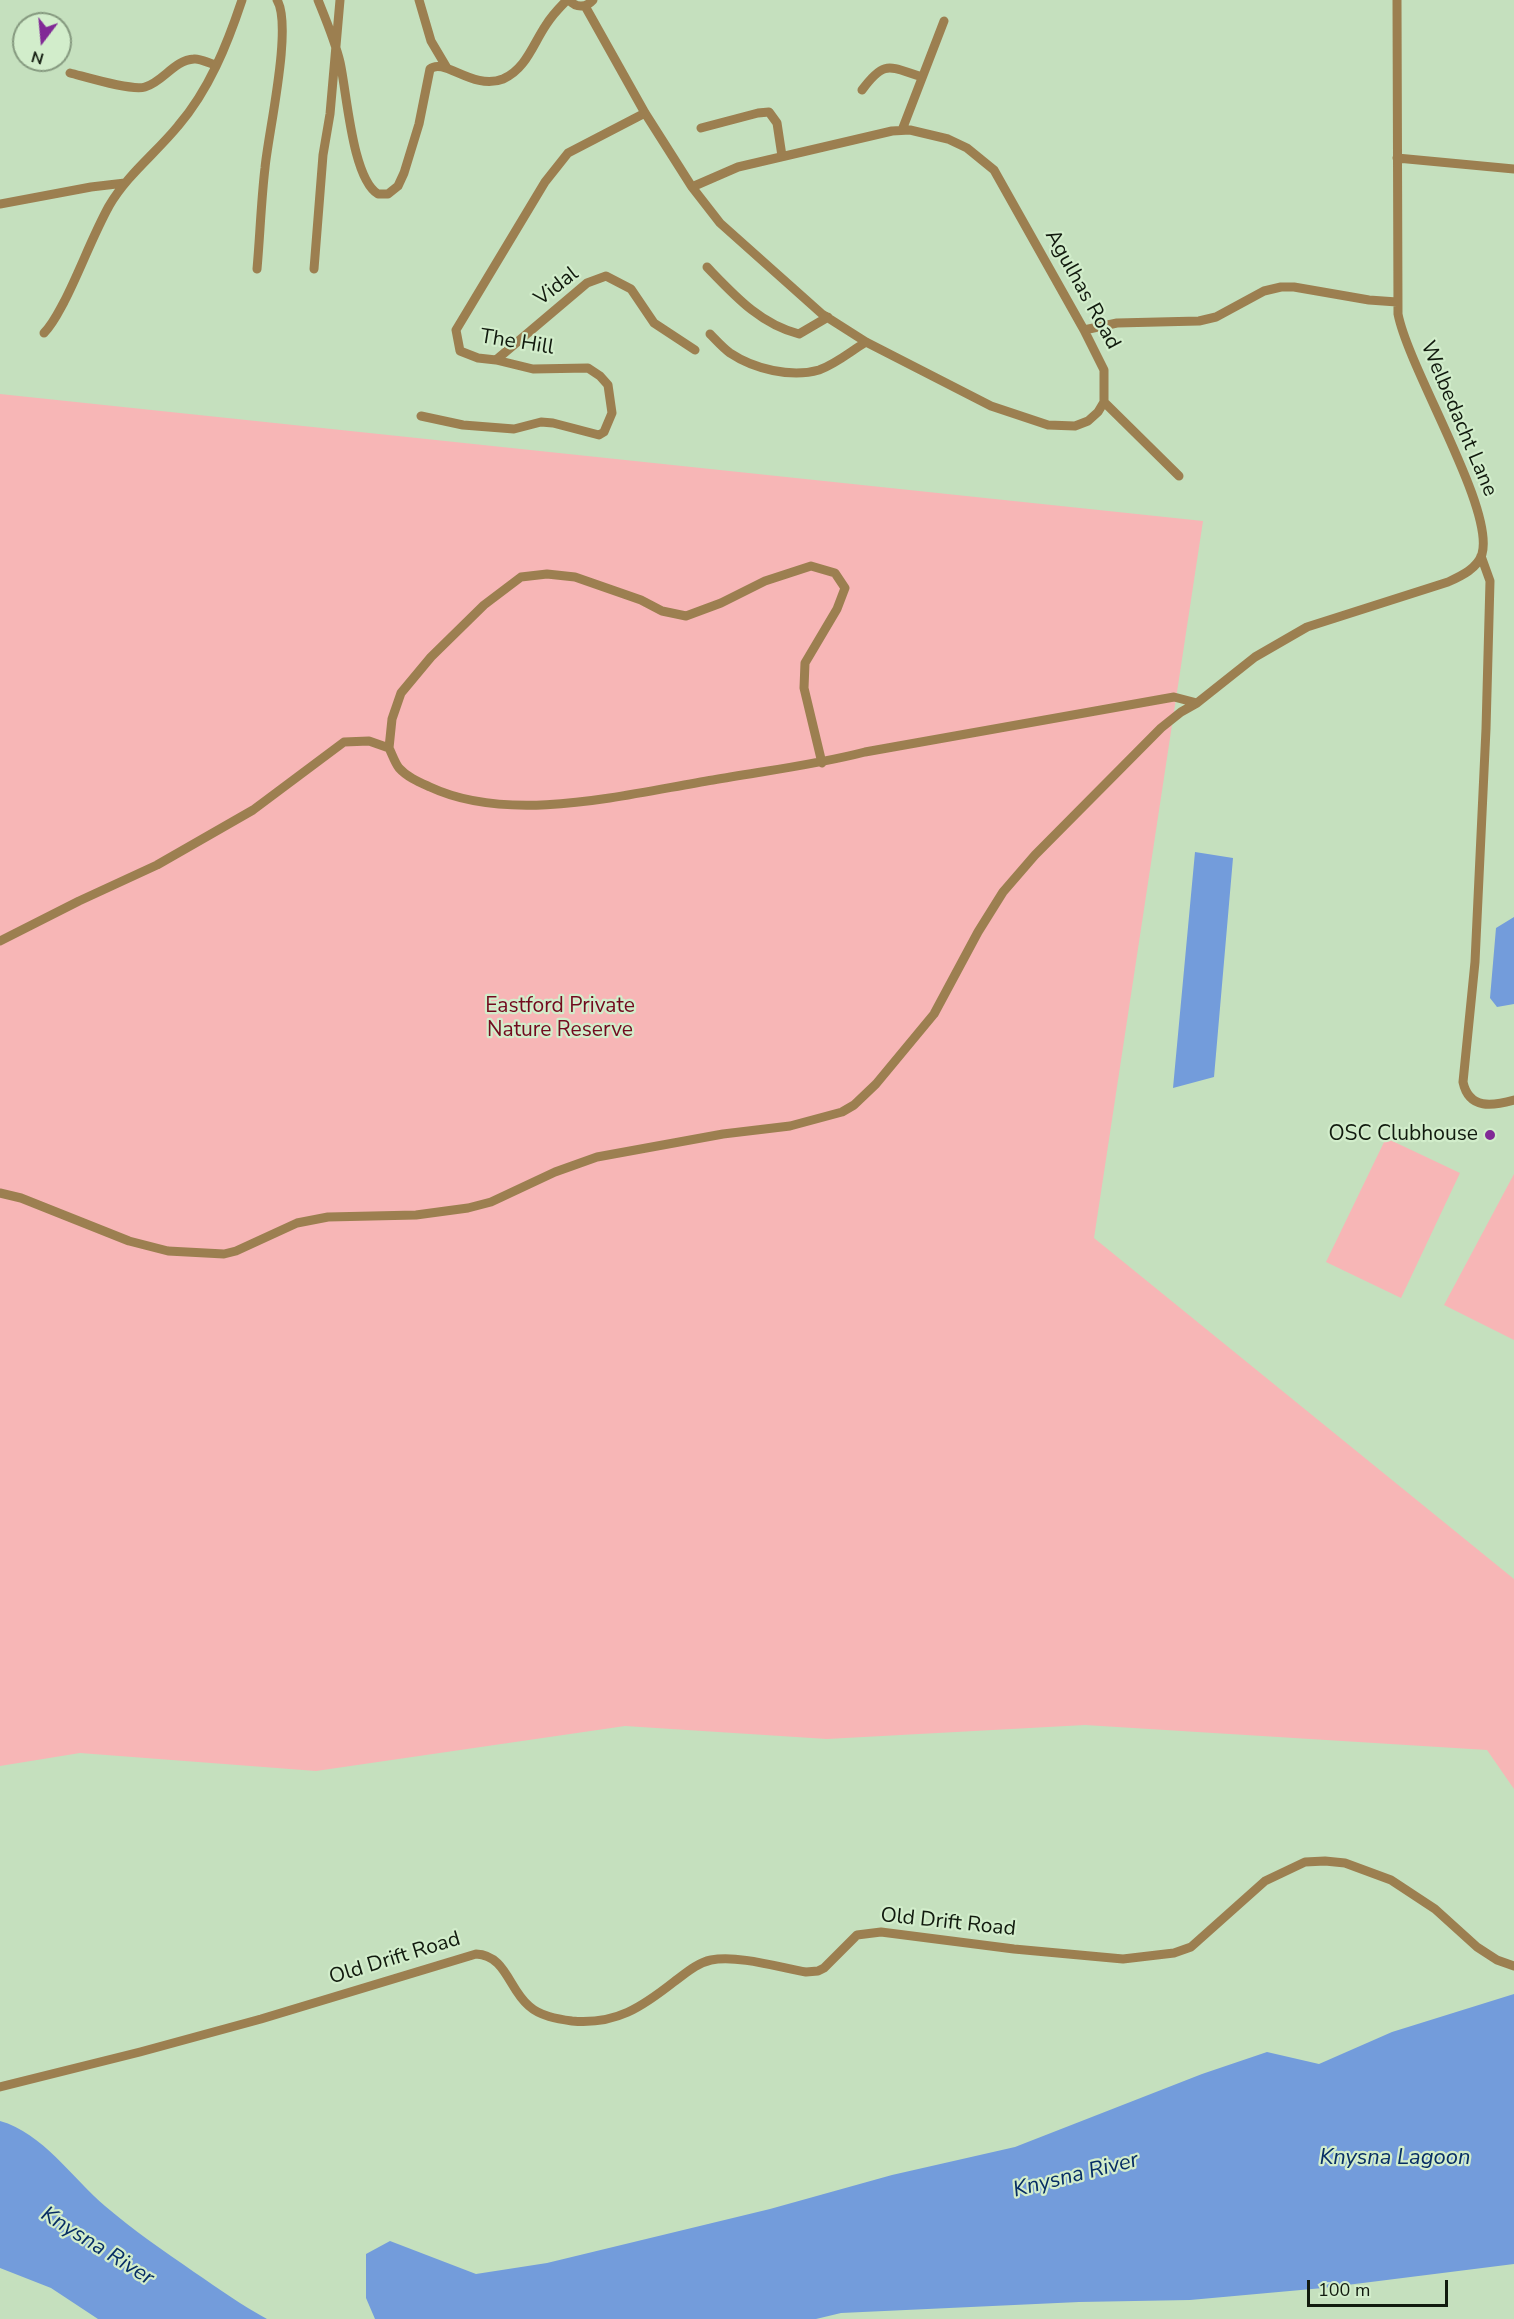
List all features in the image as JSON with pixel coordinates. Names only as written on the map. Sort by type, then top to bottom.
[{"type":"street","points":[[45,333],[72,287],[109,206],[125,183],[179,126],[207,87],[242,0]]},
{"type":"street","points":[[257,269],[265,167],[283,19],[277,0]]},
{"type":"street","points":[[318,0],[340,62],[353,138],[365,183],[378,194],[388,194],[398,186],[404,173],[419,124],[430,69],[433,66],[447,68],[461,76],[482,82],[503,79],[523,64],[554,12],[568,0],[577,6],[589,3],[645,113],[692,188],[720,224],[828,317],[867,342],[991,406],[1048,425],[1075,426],[1088,421],[1098,412],[1104,402],[1179,476]]},
{"type":"street","points":[[314,269],[323,155],[330,114],[340,0]]},
{"type":"street","points":[[419,0],[431,41],[447,68]]},
{"type":"street","name":"Welbedacht Lane","points":[[1397,0],[1397,302],[1405,339],[1460,465],[1482,522],[1484,542],[1481,556]]},
{"type":"street","points":[[902,130],[944,21]]},
{"type":"street","points":[[70,73],[143,88],[159,80],[178,64],[195,58],[216,65]]},
{"type":"street","points":[[862,90],[873,74],[883,69],[897,69],[922,77]]},
{"type":"street","points":[[701,128],[769,112],[777,123],[782,156]]},
{"type":"street","name":"The Hill","points":[[421,416],[463,425],[514,429],[541,423],[553,423],[599,435],[604,432],[612,413],[608,385],[600,376],[588,368],[533,369],[478,358],[460,351],[456,330],[545,182],[568,153],[645,113]]},
{"type":"street","name":"Agulhas Road","points":[[692,188],[738,166],[892,131],[921,132],[948,139],[967,148],[994,170],[1084,330],[1104,370],[1104,402]]},
{"type":"street","points":[[1398,158],[1514,169]]},
{"type":"street","points":[[0,204],[125,183]]},
{"type":"street","points":[[707,267],[743,304],[782,330],[799,334],[828,317]]},
{"type":"street","name":"Vidal","points":[[496,360],[587,283],[606,276],[631,289],[654,323],[695,350]]},
{"type":"street","points":[[1084,330],[1117,322],[1199,321],[1216,317],[1264,291],[1281,287],[1294,286],[1369,300],[1397,302]]},
{"type":"street","points":[[710,334],[731,353],[781,372],[798,374],[818,370],[831,364],[867,342]]},
{"type":"street","points":[[0,1193],[21,1198],[129,1241],[168,1251],[224,1254],[236,1251],[297,1223],[328,1217],[416,1215],[468,1208],[491,1202],[555,1172],[597,1157],[723,1134],[790,1126],[842,1112],[854,1105],[876,1084],[934,1014],[978,932],[1004,892],[1035,855],[1161,728],[1197,703],[1248,662],[1307,627],[1448,582],[1471,569],[1481,556]]},
{"type":"street","points":[[1481,556],[1490,581],[1486,729],[1475,962],[1463,1082],[1465,1091],[1480,1104],[1494,1106],[1514,1100]]},
{"type":"street","points":[[822,763],[804,688],[805,663],[837,609],[845,588],[835,573],[811,566],[765,581],[721,603],[686,616],[662,611],[641,600],[575,577],[547,574],[521,577],[484,604],[431,657],[401,693],[392,719],[390,748],[399,768],[414,780],[460,799],[516,807],[599,799],[822,763],[865,752],[1174,697],[1197,703]]},
{"type":"street","points":[[0,941],[79,901],[158,865],[253,810],[344,742],[369,741],[390,748]]},
{"type":"street","name":"Old Drift Road","points":[[0,2086],[118,2058],[261,2019],[476,1954],[485,1954],[500,1965],[527,2005],[537,2012],[571,2021],[593,2022],[630,2013],[708,1960],[726,1958],[806,1972],[818,1971],[824,1968],[857,1935],[867,1933],[899,1932],[1014,1949],[1123,1959],[1174,1953],[1191,1947],[1265,1881],[1305,1862],[1345,1863],[1391,1881],[1435,1909],[1478,1947],[1497,1960],[1514,1966]]},
{"type":"green space","name":"Eastford Private Nature Reserve","points":[[0,394],[1203,521],[1094,1238],[1514,1579],[1514,1789],[1487,1750],[1085,1725],[827,1739],[625,1726],[316,1771],[80,1753],[0,1766]]},
{"type":"green space","points":[[1386,1138],[1460,1173],[1401,1298],[1326,1262]]},
{"type":"green space","points":[[1514,1174],[1514,1340],[1444,1305]]},
{"type":"water","points":[[1195,852],[1233,858],[1214,1077],[1173,1088]]},
{"type":"water","points":[[1514,917],[1514,1004],[1497,1007],[1490,998],[1496,928]]},
{"type":"water","name":"Knysna Lagoon","points":[[1514,1994],[1514,2264],[1323,2288],[1190,2300],[1079,2302],[841,2313],[816,2319],[375,2319],[366,2298],[366,2254],[390,2241],[476,2274],[547,2263],[770,2209],[892,2175],[1015,2147],[1202,2074],[1267,2052],[1319,2064],[1392,2032]]},
{"type":"water","name":"Knysna River","points":[[0,2121],[30,2135],[105,2206],[138,2232],[194,2272],[267,2319],[98,2319],[51,2288],[0,2268]]},
{"type":"place","name":"OSC Clubhouse","points":[[1490,1135]]}]
